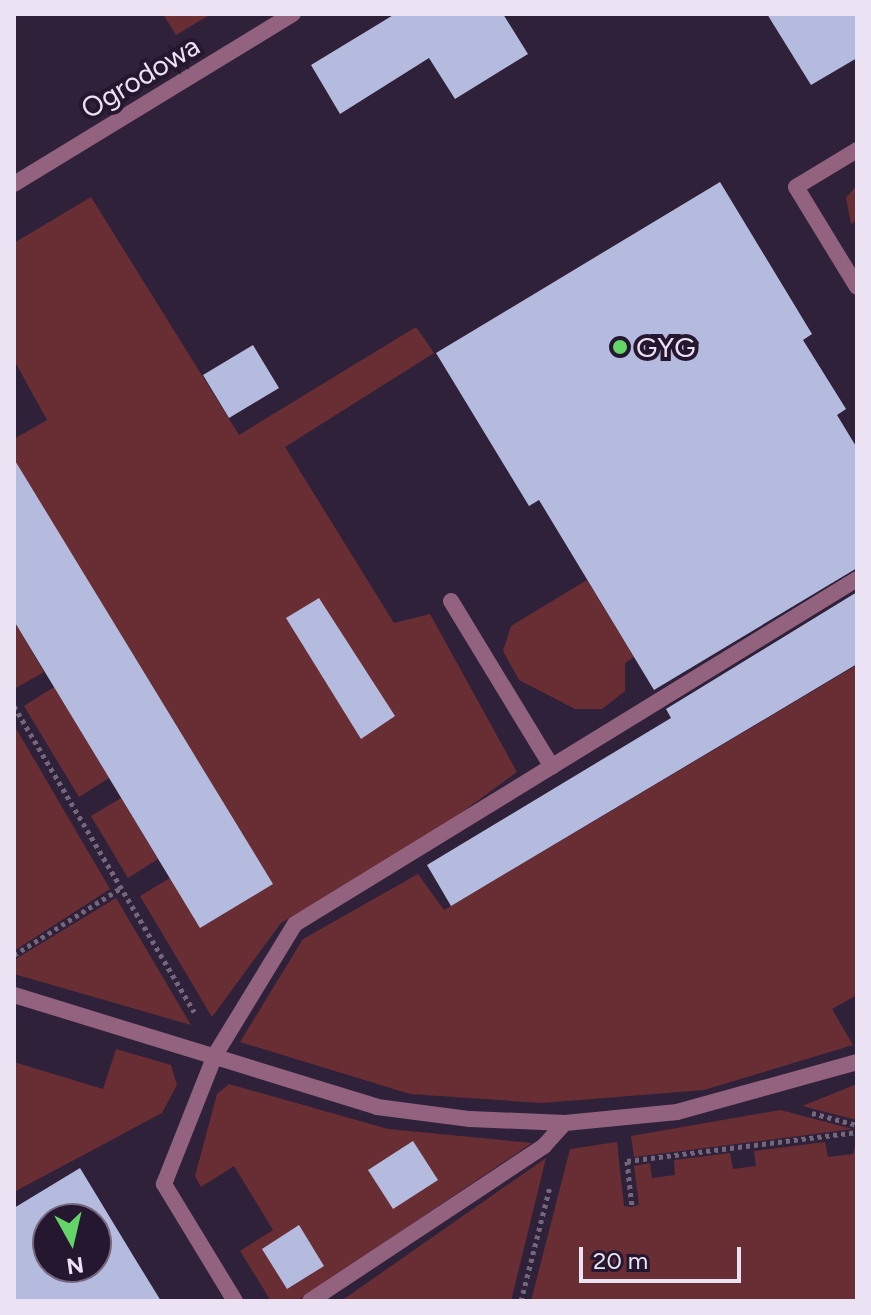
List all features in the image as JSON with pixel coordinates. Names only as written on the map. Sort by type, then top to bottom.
[{"type":"street","name":"Ogrodowa","points":[[14,184],[293,14]]},
{"type":"street","points":[[857,150],[796,187],[857,287]]},
{"type":"street","points":[[235,1301],[164,1184],[215,1055],[295,924],[857,579]]},
{"type":"street","points":[[451,601],[552,767]]},
{"type":"street","points":[[14,995],[377,1107],[565,1123],[751,1098],[857,1062]]},
{"type":"street","points":[[310,1301],[544,1146],[565,1123]]},
{"type":"path","points":[[14,706],[215,1055]]},
{"type":"path","points":[[14,955],[121,888]]},
{"type":"path","points":[[622,1117],[632,1207]]},
{"type":"path","points":[[521,1301],[565,1123]]},
{"type":"path","points":[[627,1161],[857,1132]]},
{"type":"shaded area","points":[[163,14],[211,14],[176,35]]},
{"type":"shaded area","points":[[857,185],[857,220],[851,224],[846,198]]},
{"type":"shaded area","points":[[91,197],[239,435],[416,327],[434,353],[285,447],[394,623],[430,614],[517,772],[420,843],[281,923],[212,1017],[140,896],[170,878],[14,508],[14,439],[47,420],[14,360],[14,243]]},
{"type":"shaded area","points":[[587,580],[634,657],[625,663],[625,691],[602,709],[575,709],[519,680],[503,651],[511,626]]},
{"type":"shaded area","points":[[14,621],[44,672],[14,689]]},
{"type":"shaded area","points":[[857,665],[857,995],[832,1009],[853,1045],[704,1090],[542,1103],[410,1094],[240,1042],[303,939],[418,874],[444,910]]},
{"type":"shaded area","points":[[54,687],[109,778],[79,797],[24,706]]},
{"type":"shaded area","points":[[14,725],[110,889],[14,951]]},
{"type":"shaded area","points":[[121,798],[158,859],[128,878],[91,816]]},
{"type":"shaded area","points":[[116,898],[191,1025],[14,974],[14,960]]},
{"type":"shaded area","points":[[116,1049],[171,1065],[177,1085],[162,1113],[14,1192],[14,1062],[103,1089]]},
{"type":"shaded area","points":[[229,1084],[388,1129],[532,1143],[297,1301],[271,1301],[240,1251],[273,1230],[234,1166],[201,1187],[195,1176],[217,1094]]},
{"type":"shaded area","points":[[857,1084],[857,1120],[802,1106]]},
{"type":"shaded area","points":[[780,1110],[853,1129],[634,1157],[631,1136]]},
{"type":"shaded area","points":[[857,1138],[857,1301],[531,1301],[570,1149],[617,1142],[624,1206],[632,1207],[639,1205],[634,1166],[650,1163],[652,1178],[675,1175],[674,1160],[730,1153],[733,1169],[756,1166],[754,1151],[825,1142],[828,1157],[853,1154]]},
{"type":"shaded area","points":[[546,1158],[511,1301],[341,1301]]},
{"type":"building","points":[[395,14],[503,14],[528,54],[455,99],[429,58],[340,114],[311,65]]},
{"type":"building","points":[[767,14],[857,14],[857,58],[811,85]]},
{"type":"building","points":[[720,182],[812,334],[803,340],[846,409],[837,415],[857,448],[857,568],[654,690],[539,500],[529,506],[436,353]]},
{"type":"building","points":[[253,345],[279,388],[229,418],[203,375]]},
{"type":"building","points":[[14,459],[273,884],[200,928],[14,621]]},
{"type":"building","points":[[857,592],[857,664],[451,906],[427,865],[671,718],[666,709]]},
{"type":"building","points":[[319,598],[395,716],[361,739],[286,618]]},
{"type":"building","points":[[413,1141],[438,1180],[393,1209],[368,1170]]},
{"type":"building","points":[[80,1168],[101,1203],[32,1203],[32,1283],[112,1283],[112,1221],[161,1301],[14,1301],[14,1208]]},
{"type":"building","points":[[299,1225],[324,1266],[287,1289],[262,1249]]},
{"type":"place","name":"GYG","points":[[620,347]]}]
